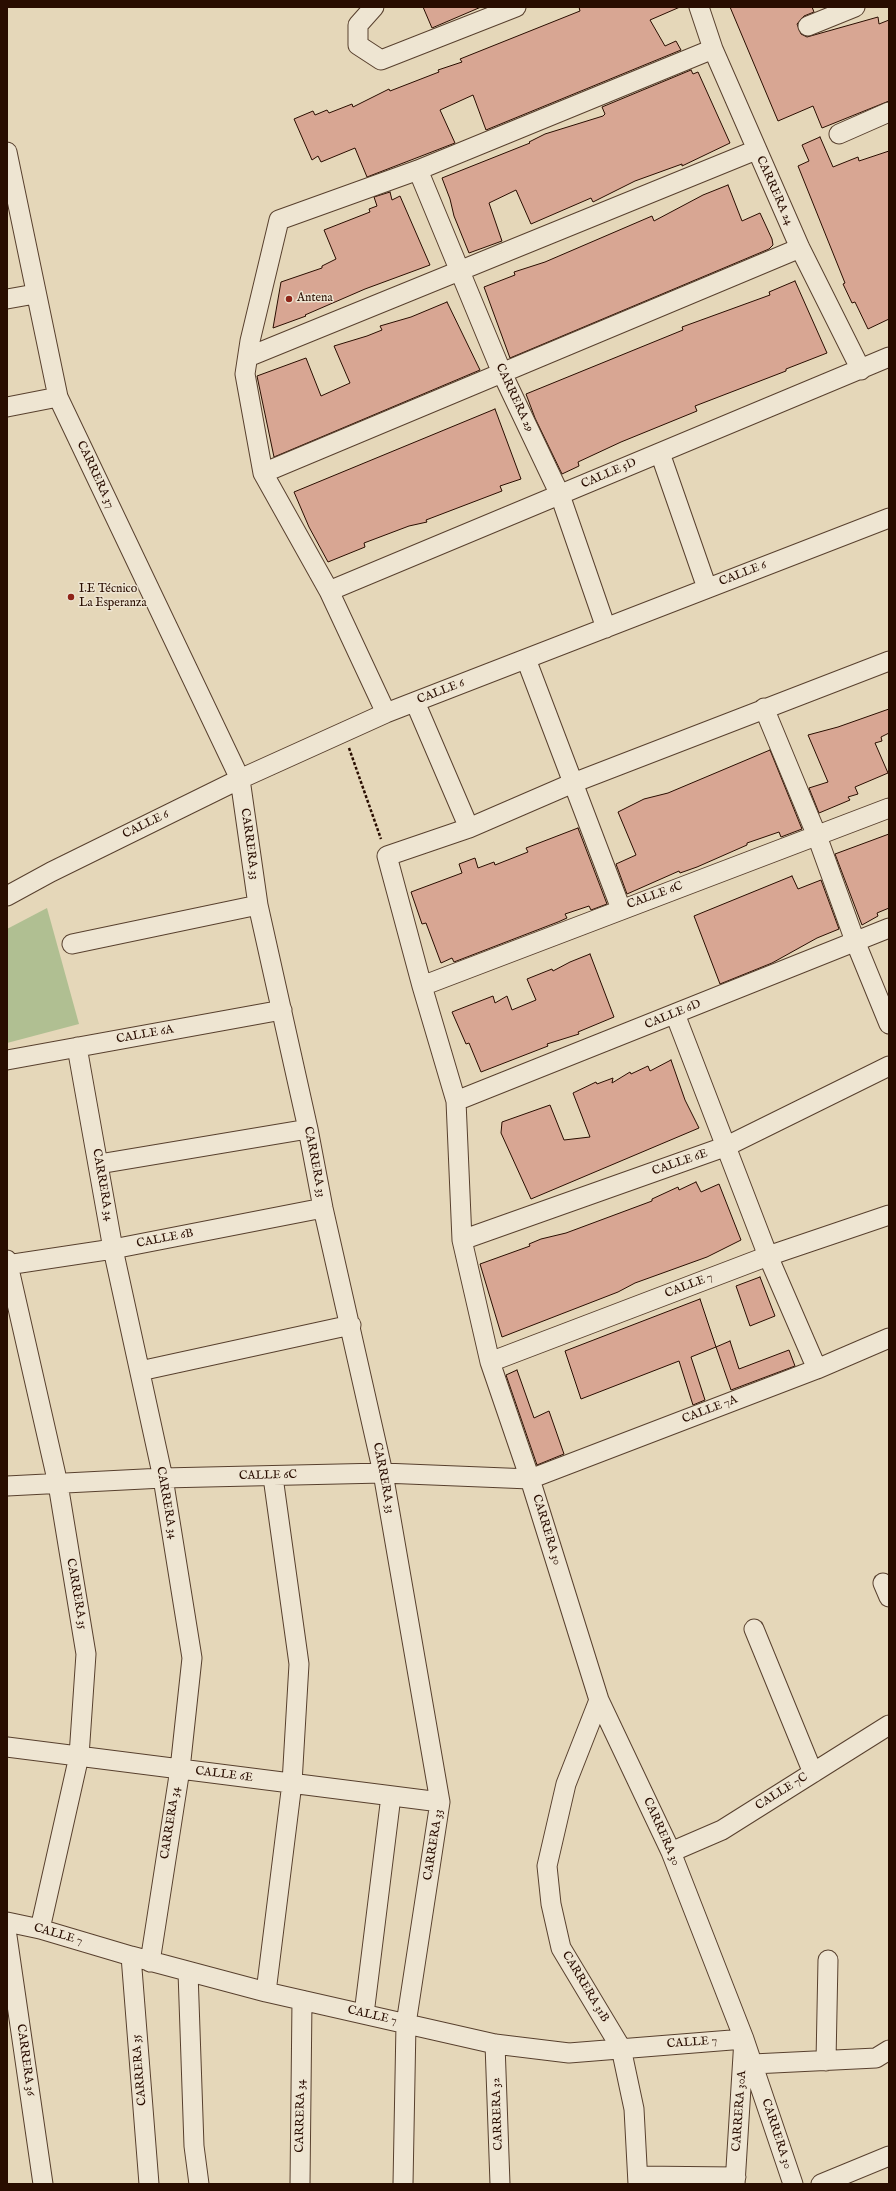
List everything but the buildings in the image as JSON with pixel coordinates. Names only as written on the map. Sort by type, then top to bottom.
[{"type":"street","points":[[374,7],[358,25],[358,45],[381,60],[516,7]]},
{"type":"street","name":"CARRERA 24","points":[[699,7],[713,49],[756,150],[800,248],[860,370]]},
{"type":"street","points":[[808,26],[855,7]]},
{"type":"street","points":[[386,713],[329,591],[263,473],[245,374],[279,220],[418,170],[713,49]]},
{"type":"street","points":[[839,134],[889,112]]},
{"type":"street","points":[[248,356],[756,150]]},
{"type":"street","name":"CARRERA 37","points":[[7,152],[9,172],[58,397],[240,779]]},
{"type":"street","name":"CARRERA 29","points":[[418,170],[502,373],[560,495],[606,628]]},
{"type":"street","points":[[263,473],[800,248]]},
{"type":"street","points":[[7,299],[35,294]]},
{"type":"street","name":"CALLE 5D","points":[[329,591],[889,358]]},
{"type":"street","points":[[7,407],[58,397]]},
{"type":"street","points":[[660,453],[707,588]]},
{"type":"street","name":"CALLE 6","points":[[7,896],[240,779],[344,734],[386,713],[889,518]]},
{"type":"street","points":[[526,658],[621,909]]},
{"type":"street","points":[[387,856],[469,828],[573,783],[889,661]]},
{"type":"street","points":[[415,702],[469,828]]},
{"type":"street","points":[[764,708],[817,836],[855,941],[889,1024]]},
{"type":"street","name":"CARRERA 33","points":[[240,779],[258,905],[308,1129],[322,1208],[383,1473],[440,1802],[406,2024],[403,2184]]},
{"type":"street","name":"CALLE 6C","points":[[422,986],[889,808]]},
{"type":"street","name":"CARRERA 30","points":[[387,856],[422,986],[456,1101],[462,1240],[490,1362],[530,1479],[599,1700],[671,1852],[754,2064],[793,2184]]},
{"type":"street","points":[[72,944],[258,905]]},
{"type":"street","name":"CALLE 6D","points":[[456,1101],[889,928]]},
{"type":"street","name":"CALLE 6A","points":[[7,1060],[282,1010]]},
{"type":"street","points":[[675,1014],[768,1256],[817,1369]]},
{"type":"street","name":"CARRERA 34","points":[[77,1047],[113,1249],[162,1478],[192,1658],[180,1769],[150,1962]]},
{"type":"street","name":"CALLE 6E","points":[[462,1240],[727,1146],[889,1066]]},
{"type":"street","points":[[99,1164],[308,1129]]},
{"type":"street","name":"CALLE 6B","points":[[7,1263],[113,1249],[322,1208]]},
{"type":"street","name":"CALLE 7","points":[[490,1362],[768,1256],[889,1215]]},
{"type":"street","name":"CARRERA 35","points":[[7,1263],[58,1484],[86,1654],[78,1756],[40,1929]]},
{"type":"street","points":[[140,1371],[350,1325]]},
{"type":"street","name":"CALLE 7A","points":[[530,1479],[817,1369],[889,1338]]},
{"type":"street","name":"CALLE 6C","points":[[7,1486],[162,1478],[273,1477],[383,1473],[530,1479]]},
{"type":"street","points":[[266,1992],[292,1783],[299,1664],[273,1477]]},
{"type":"street","points":[[754,1629],[813,1773]]},
{"type":"street","name":"CARRERA 31B","points":[[599,1700],[566,1784],[547,1866],[551,1904],[561,1948],[621,2048],[634,2109],[638,2180]]},
{"type":"street","name":"CALLE 7C","points":[[671,1852],[722,1830],[889,1725]]},
{"type":"street","name":"CALLE 6E","points":[[7,1747],[440,1802]]},
{"type":"street","points":[[364,2014],[391,1796]]},
{"type":"street","name":"CALLE 7","points":[[7,1922],[40,1929],[150,1962],[266,1992],[495,2044],[569,2053],[744,2039]]},
{"type":"street","name":"CARRERA 36","points":[[7,1936],[43,2184]]},
{"type":"street","name":"CARRERA 35","points":[[131,1956],[149,2184]]},
{"type":"street","points":[[826,2061],[828,1960]]},
{"type":"street","points":[[188,1972],[194,2146],[199,2184]]},
{"type":"street","name":"CARRERA 34","points":[[300,2184],[302,2000]]},
{"type":"street","name":"CARRERA 30A","points":[[735,2180],[744,2039]]},
{"type":"street","name":"CARRERA 32","points":[[495,2044],[500,2184]]},
{"type":"street","points":[[754,2064],[876,2058],[889,2050]]},
{"type":"street","points":[[821,2184],[889,2156]]},
{"type":"street","points":[[638,2180],[735,2180]]},
{"type":"path","points":[[344,734],[387,856]]},
{"type":"green space","points":[[47,908],[79,1024],[7,1043],[7,929]]},
{"type":"place","name":"Antena","points":[[289,299]]},
{"type":"place","name":"I.E Técnico La Esperanza","points":[[71,597]]}]
